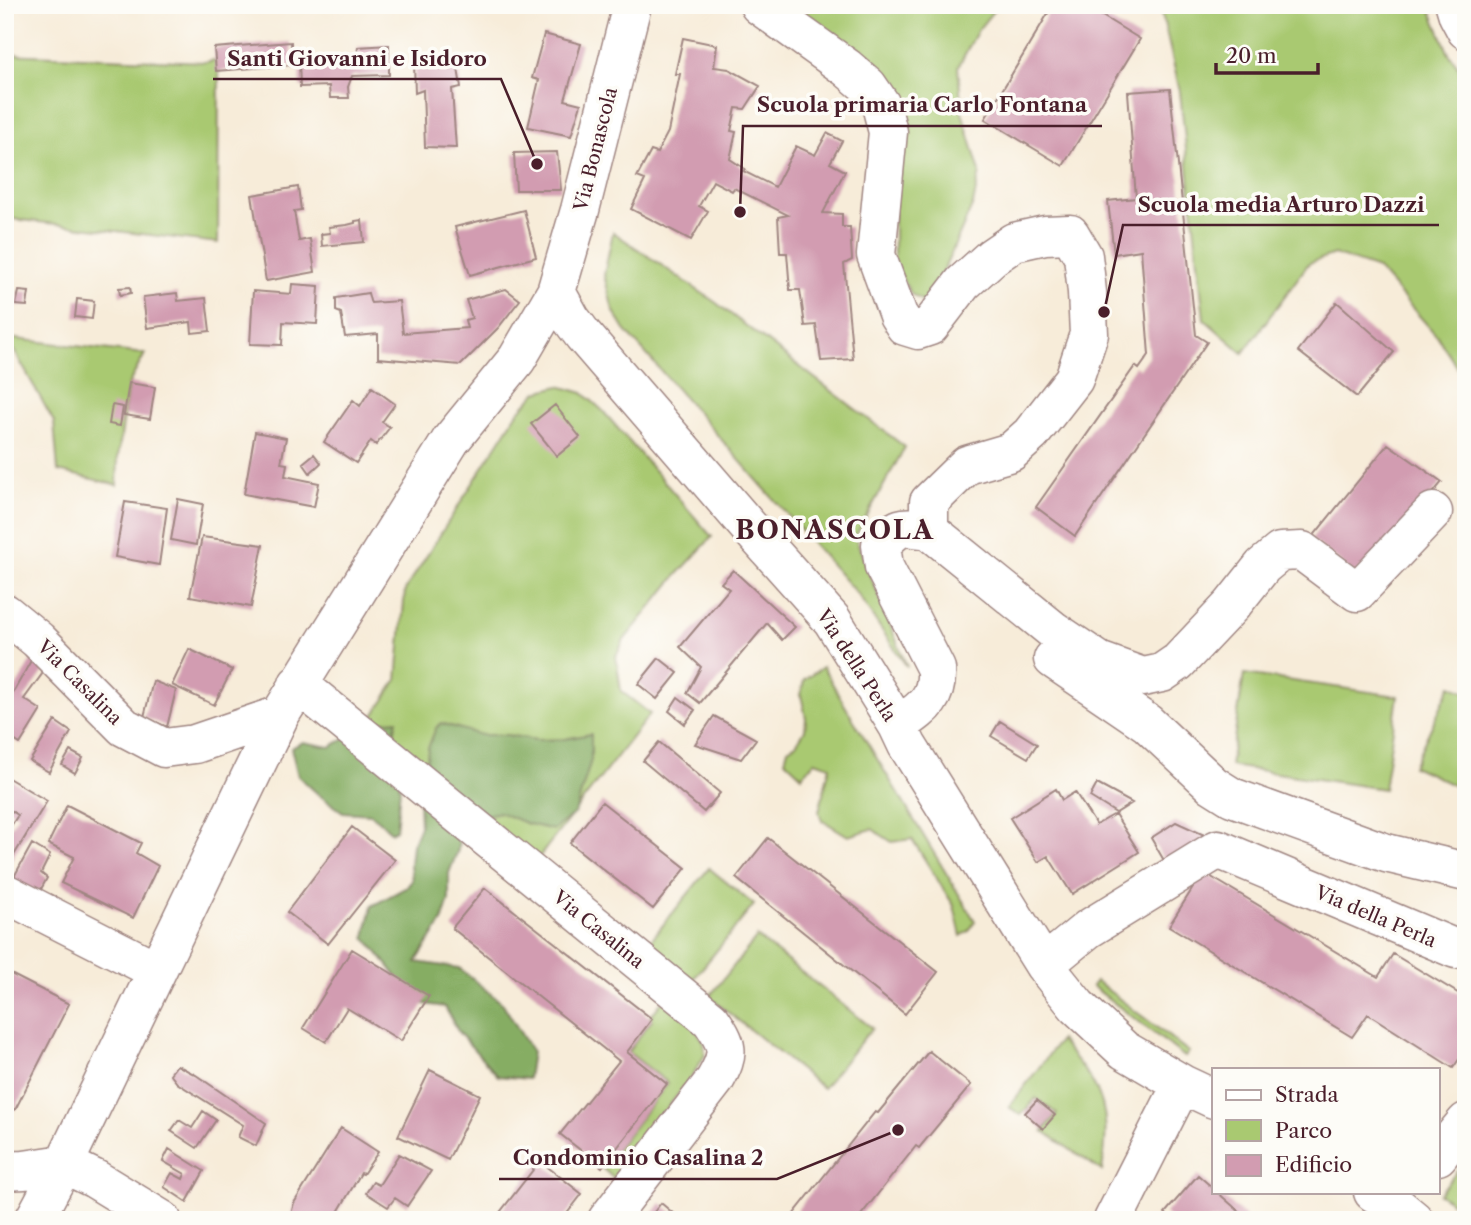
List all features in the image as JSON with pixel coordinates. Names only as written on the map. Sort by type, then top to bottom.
[{"type":"street","points":[[759,5],[869,86],[881,105],[888,132],[876,256],[898,316],[905,326],[918,330],[930,326],[964,283],[992,257],[1014,242],[1045,235],[1070,234],[1083,256],[1089,334],[1074,379],[1031,435],[1011,453],[967,465],[929,502],[929,530]]},
{"type":"street","points":[[1455,5],[1466,30]]},
{"type":"street","name":"Via Bonascola","points":[[556,292],[580,210],[626,7]]},
{"type":"street","points":[[34,1220],[64,1164],[289,699],[451,440],[517,359],[556,292]]},
{"type":"street","name":"Via della Perla","points":[[556,292],[583,335],[747,526],[832,620],[1044,965],[1077,1006],[1124,1050],[1198,1092],[1113,1220]]},
{"type":"street","points":[[898,726],[927,705],[937,682],[936,669],[884,567],[881,545],[895,529],[908,527],[929,530],[1053,630],[1099,661],[1143,677],[1162,673],[1178,662],[1232,605],[1263,566],[1280,552],[1302,551],[1357,592],[1433,512]]},
{"type":"street","points":[[976,568],[974,589],[985,609],[1014,633],[1147,723],[1213,785],[1232,797],[1387,853],[1466,872]]},
{"type":"street","name":"Via Casalina","points":[[5,613],[38,640],[124,727],[164,748],[195,744],[289,699],[711,1020],[724,1039],[725,1064],[607,1220]]},
{"type":"street","name":"Via della Perla","points":[[1044,965],[1088,929],[1218,849],[1456,950]]},
{"type":"street","points":[[5,893],[156,970]]},
{"type":"street","points":[[1440,1154],[1466,1122]]},
{"type":"street","points":[[5,1171],[64,1164],[95,1179],[162,1220]]},
{"type":"green space","points":[[787,5],[998,5],[978,30],[958,67],[962,112],[980,172],[973,204],[938,283],[924,302],[911,294],[894,264],[893,91],[873,63]]},
{"type":"green space","points":[[1160,5],[1430,5],[1448,52],[1466,78],[1466,382],[1437,336],[1378,269],[1334,254],[1309,263],[1243,353],[1204,319],[1180,92]]},
{"type":"green space","points":[[5,54],[206,62],[219,59],[218,243],[5,218]]},
{"type":"green space","points":[[613,232],[715,302],[905,447],[855,537],[907,667],[858,595],[625,330],[613,310],[604,275]]},
{"type":"green space","points":[[7,338],[145,354],[129,383],[118,456],[117,485],[58,471],[54,422]]},
{"type":"green space","points":[[559,386],[583,393],[602,410],[712,537],[624,640],[616,656],[621,691],[650,714],[536,861],[369,723],[397,680],[405,590],[518,412],[537,392]]},
{"type":"green space","points":[[823,667],[975,921],[969,931],[961,936],[954,906],[912,839],[892,842],[872,829],[848,836],[822,820],[819,812],[830,766],[815,761],[802,776],[785,760],[788,749],[796,744],[805,730],[806,718],[801,695],[804,680]]},
{"type":"green space","points":[[1244,674],[1398,696],[1384,789],[1230,766]]},
{"type":"green space","points":[[1451,685],[1466,692],[1466,791],[1413,766]]},
{"type":"green space","points":[[397,720],[393,748],[400,788],[396,830],[392,832],[371,814],[343,812],[298,776],[291,748],[303,742],[330,747],[375,722]]},
{"type":"green space","points":[[441,723],[481,735],[507,735],[537,740],[591,734],[591,760],[575,813],[553,830],[525,823],[499,812],[460,822],[458,850],[449,873],[449,900],[442,922],[416,962],[459,968],[503,1004],[532,1052],[528,1079],[498,1076],[459,1033],[445,1007],[418,1003],[365,937],[372,906],[407,887],[412,880],[412,845],[420,826],[419,796],[425,776],[428,748],[436,728]]},
{"type":"green space","points":[[709,868],[754,905],[691,982],[646,946]]},
{"type":"green space","points":[[757,937],[872,1028],[823,1088],[709,997]]},
{"type":"green space","points":[[1096,981],[1189,1052],[1185,1057],[1092,986]]},
{"type":"green space","points":[[664,999],[695,1028],[704,1042],[705,1055],[692,1076],[613,1178],[602,1168],[668,1083],[628,1052]]},
{"type":"green space","points":[[1060,1040],[1090,1079],[1103,1105],[1105,1138],[1102,1171],[1043,1131],[1057,1114],[1036,1098],[1021,1115],[1009,1107]]},
{"type":"green space","points":[[1462,1165],[1466,1167],[1466,1212],[1440,1193]]},
{"type":"building","points":[[1053,5],[1084,5],[1140,39],[1063,166],[985,119]]},
{"type":"building","points":[[544,34],[581,44],[565,100],[581,104],[571,136],[528,127],[539,80],[532,78]]},
{"type":"building","points":[[683,38],[717,45],[714,67],[729,69],[760,86],[745,109],[736,108],[731,131],[736,132],[730,159],[745,169],[743,171],[775,187],[796,146],[815,155],[827,133],[842,141],[830,163],[845,171],[823,213],[842,214],[842,227],[850,227],[852,260],[844,264],[853,359],[821,361],[816,325],[805,326],[800,290],[790,290],[787,253],[780,253],[778,217],[788,215],[734,188],[732,191],[713,181],[699,206],[708,211],[691,240],[631,209],[645,180],[637,177],[651,151],[657,153],[668,132],[680,74],[675,74]]},
{"type":"building","points":[[291,42],[292,65],[216,71],[214,48]]},
{"type":"building","points":[[389,45],[389,75],[352,76],[348,87],[349,98],[330,98],[329,86],[300,87],[299,59],[357,57],[358,47]]},
{"type":"building","points":[[457,62],[461,87],[452,89],[456,148],[425,147],[423,90],[415,93],[414,64]]},
{"type":"building","points":[[1170,89],[1196,335],[1207,342],[1075,536],[1036,507],[1135,366],[1139,369],[1149,355],[1141,250],[1114,254],[1108,201],[1136,198],[1128,92]]},
{"type":"building","points":[[557,152],[561,190],[516,190],[514,153]]},
{"type":"building","points":[[298,187],[301,210],[294,211],[299,241],[310,239],[315,272],[266,281],[252,195]]},
{"type":"building","points":[[524,210],[536,257],[470,275],[455,227]]},
{"type":"building","points":[[362,220],[364,242],[322,246],[321,234],[330,233],[329,227]]},
{"type":"building","points":[[292,284],[319,286],[317,324],[283,322],[282,345],[250,344],[253,291],[291,294]]},
{"type":"building","points":[[130,287],[131,293],[120,295],[119,288]]},
{"type":"building","points":[[506,289],[520,300],[498,328],[461,365],[378,358],[378,334],[345,337],[341,313],[336,311],[336,298],[368,293],[371,303],[399,301],[403,333],[467,328],[465,320],[472,318],[466,300]]},
{"type":"building","points":[[19,291],[29,292],[27,306],[16,305]]},
{"type":"building","points":[[177,293],[178,301],[206,298],[210,331],[192,333],[191,322],[147,328],[143,297]]},
{"type":"building","points":[[77,299],[94,301],[92,319],[75,317]]},
{"type":"building","points":[[1337,302],[1394,352],[1357,397],[1298,351]]},
{"type":"building","points":[[129,383],[155,387],[150,419],[124,415]]},
{"type":"building","points":[[372,387],[395,404],[382,422],[390,427],[376,445],[371,441],[356,463],[324,442],[353,400],[360,406]]},
{"type":"building","points":[[112,405],[123,407],[120,426],[109,424]]},
{"type":"building","points":[[555,405],[580,437],[557,456],[531,424]]},
{"type":"building","points":[[255,432],[286,438],[281,463],[287,464],[285,476],[319,483],[314,507],[244,494]]},
{"type":"building","points":[[1388,444],[1442,482],[1400,534],[1355,574],[1311,539]]},
{"type":"building","points":[[314,454],[321,463],[310,473],[303,463]]},
{"type":"building","points":[[178,499],[203,504],[196,545],[171,540]]},
{"type":"building","points":[[125,502],[167,508],[159,565],[115,557]]},
{"type":"building","points":[[202,537],[263,545],[251,607],[190,596]]},
{"type":"building","points":[[733,570],[795,627],[782,640],[767,623],[700,703],[687,693],[701,667],[680,647],[729,589],[721,583]]},
{"type":"building","points":[[189,649],[232,670],[214,705],[172,685]]},
{"type":"building","points":[[33,657],[45,670],[24,699],[41,710],[20,744],[5,734],[5,707]]},
{"type":"building","points":[[659,658],[678,673],[657,699],[638,684]]},
{"type":"building","points":[[153,681],[176,690],[167,727],[144,717]]},
{"type":"building","points":[[678,697],[695,710],[685,724],[669,711]]},
{"type":"building","points":[[714,716],[756,739],[741,759],[695,744]]},
{"type":"building","points":[[55,721],[71,732],[49,772],[30,761]]},
{"type":"building","points":[[1000,721],[1037,744],[1028,758],[991,736]]},
{"type":"building","points":[[659,742],[720,793],[704,812],[643,761]]},
{"type":"building","points":[[70,751],[83,758],[75,773],[62,765]]},
{"type":"building","points":[[5,776],[47,801],[8,865],[5,864],[5,835],[18,815],[5,807]]},
{"type":"building","points":[[1097,784],[1132,803],[1116,813],[1090,797]]},
{"type":"building","points":[[1056,789],[1062,800],[1075,792],[1096,825],[1115,814],[1139,852],[1072,894],[1048,856],[1038,862],[1010,818]]},
{"type":"building","points":[[602,802],[686,868],[653,909],[570,843]]},
{"type":"building","points":[[67,805],[141,843],[136,853],[158,866],[133,918],[61,883],[74,857],[48,844]]},
{"type":"building","points":[[1176,822],[1211,838],[1166,864],[1151,838]]},
{"type":"building","points":[[352,827],[395,860],[328,944],[287,912]]},
{"type":"building","points":[[768,838],[938,972],[905,1014],[736,878]]},
{"type":"building","points":[[32,844],[50,855],[41,873],[47,878],[40,891],[10,884]]},
{"type":"building","points":[[1203,872],[1378,977],[1393,954],[1466,998],[1466,1049],[1453,1068],[1368,1014],[1352,1037],[1169,926]]},
{"type":"building","points":[[485,888],[652,1019],[627,1052],[667,1084],[602,1167],[560,1134],[619,1061],[452,928]]},
{"type":"building","points":[[352,949],[429,996],[401,1041],[347,1008],[326,1042],[303,1028]]},
{"type":"building","points":[[5,971],[69,1004],[15,1110],[5,1105]]},
{"type":"building","points":[[929,1051],[971,1085],[919,1148],[916,1146],[857,1220],[789,1220],[875,1112],[878,1113]]},
{"type":"building","points":[[177,1065],[266,1123],[256,1146],[238,1137],[243,1125],[177,1083],[170,1074]]},
{"type":"building","points":[[430,1070],[480,1095],[448,1160],[398,1136]]},
{"type":"building","points":[[1037,1100],[1055,1115],[1043,1129],[1025,1113]]},
{"type":"building","points":[[203,1111],[216,1120],[197,1148],[171,1131],[179,1120],[192,1128]]},
{"type":"building","points":[[341,1128],[378,1152],[363,1174],[361,1173],[338,1212],[348,1220],[301,1220],[291,1214],[294,1203]]},
{"type":"building","points":[[169,1149],[204,1171],[187,1202],[164,1187],[172,1173],[183,1179],[185,1174],[163,1161]]},
{"type":"building","points":[[399,1154],[431,1171],[407,1206],[395,1198],[388,1207],[366,1193],[373,1182],[379,1185]]},
{"type":"building","points":[[540,1161],[582,1194],[562,1220],[494,1220]]},
{"type":"building","points":[[1198,1175],[1212,1187],[1212,1194],[1219,1194],[1249,1220],[1172,1220],[1165,1213]]},
{"type":"building","points":[[661,1203],[681,1220],[648,1220]]},
{"type":"place","name":"Santi Giovanni e Isidoro","points":[[537,164]]},
{"type":"place","name":"Scuola primaria Carlo Fontana","points":[[740,212]]},
{"type":"place","name":"Scuola media Arturo Dazzi","points":[[1104,312]]},
{"type":"place","name":"Condominio Casalina 2","points":[[898,1130]]},
{"type":"district","name":"BONASCOLA","points":[[835,530]]}]
